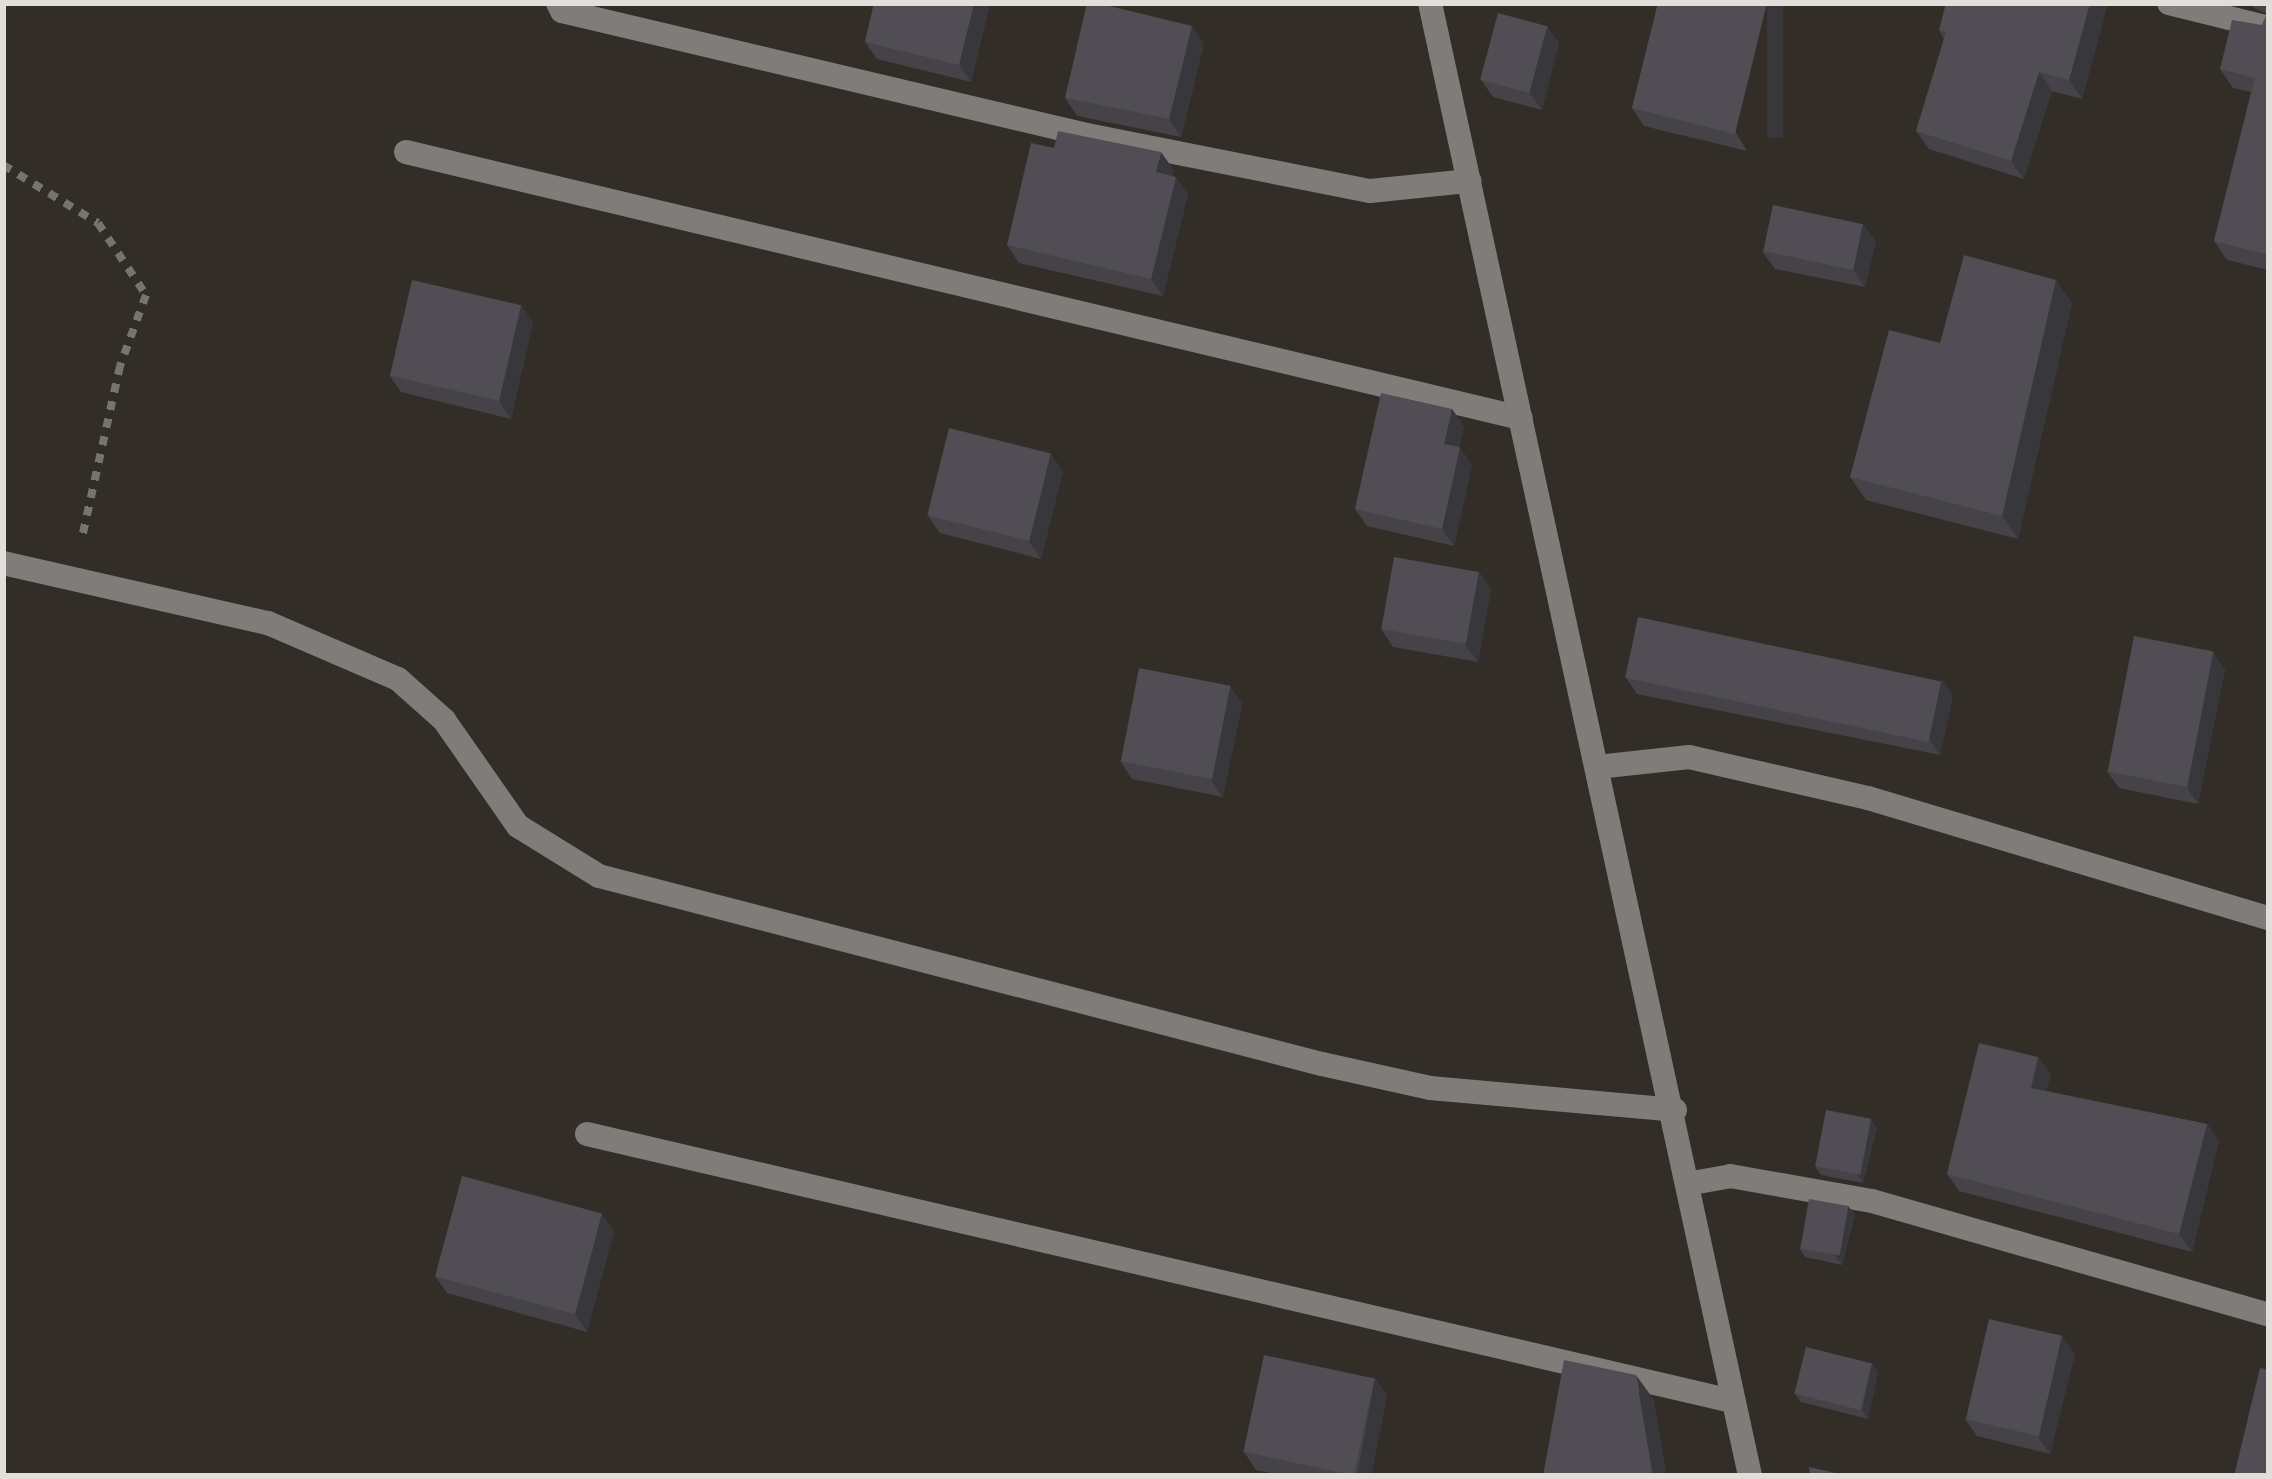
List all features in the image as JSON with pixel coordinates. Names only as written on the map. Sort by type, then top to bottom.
[{"type":"street","points":[[558,3],[562,11],[1088,135],[1370,191],[1469,181]]},
{"type":"street","points":[[1430,3],[1692,1183],[1750,1476]]},
{"type":"street","points":[[2170,3],[2269,28]]},
{"type":"street","points":[[406,152],[1521,418]]},
{"type":"street","points":[[3,563],[268,623],[398,679],[444,720],[518,826],[599,876],[1430,1088],[1675,1110]]},
{"type":"street","points":[[1597,767],[1689,757],[1868,798],[2269,918]]},
{"type":"street","points":[[587,1134],[1732,1401]]},
{"type":"street","points":[[1692,1183],[1730,1176],[1872,1201],[2269,1315]]},
{"type":"path","points":[[3,165],[98,223],[146,295],[120,366],[72,580]]},
{"type":"building","points":[[874,3],[974,3],[959,65],[865,42]]},
{"type":"building","points":[[1087,3],[1192,26],[1169,119],[1065,98]]},
{"type":"building","points":[[1658,3],[1767,3],[1735,134],[1632,108]]},
{"type":"building","points":[[1946,3],[2090,3],[2069,80],[2039,72],[2011,161],[1916,131],[1946,32],[1939,30]]},
{"type":"building","points":[[2269,9],[2269,255],[2214,241],[2255,78],[2220,69],[2232,20],[2262,25]]},
{"type":"building","points":[[1498,13],[1547,26],[1529,93],[1480,80]]},
{"type":"building","points":[[1058,131],[1161,152],[1156,172],[1176,177],[1151,279],[1007,245],[1031,143],[1054,148]]},
{"type":"building","points":[[1773,205],[1863,224],[1853,270],[1763,251]]},
{"type":"building","points":[[1964,255],[2056,280],[2002,516],[1850,477],[1889,330],[1940,343]]},
{"type":"building","points":[[412,280],[521,305],[499,401],[390,375]]},
{"type":"building","points":[[1381,393],[1452,409],[1444,444],[1460,447],[1442,529],[1355,509]]},
{"type":"building","points":[[949,428],[1051,453],[1029,541],[927,515]]},
{"type":"building","points":[[1394,557],[1479,572],[1466,644],[1381,629]]},
{"type":"building","points":[[1638,617],[1941,681],[1928,742],[1625,678]]},
{"type":"building","points":[[2134,636],[2214,651],[2187,787],[2108,771]]},
{"type":"building","points":[[1139,668],[1230,686],[1212,779],[1121,761]]},
{"type":"building","points":[[1979,1043],[2038,1057],[2031,1088],[2207,1124],[2179,1234],[1947,1174]]},
{"type":"building","points":[[1826,1110],[1871,1119],[1860,1175],[1815,1166]]},
{"type":"building","points":[[462,1176],[602,1214],[575,1314],[435,1276]]},
{"type":"building","points":[[1809,1199],[1848,1206],[1840,1255],[1800,1248]]},
{"type":"building","points":[[1989,1319],[2062,1336],[2039,1436],[1966,1419]]},
{"type":"building","points":[[1806,1347],[1872,1363],[1860,1410],[1794,1394]]},
{"type":"building","points":[[1264,1355],[1375,1378],[1354,1475],[1243,1452]]},
{"type":"building","points":[[1564,1360],[1636,1375],[1653,1476],[1543,1476]]},
{"type":"building","points":[[2260,1368],[2269,1370],[2269,1476],[2234,1476]]},
{"type":"building","points":[[1809,1467],[1848,1476],[1810,1476]]}]
